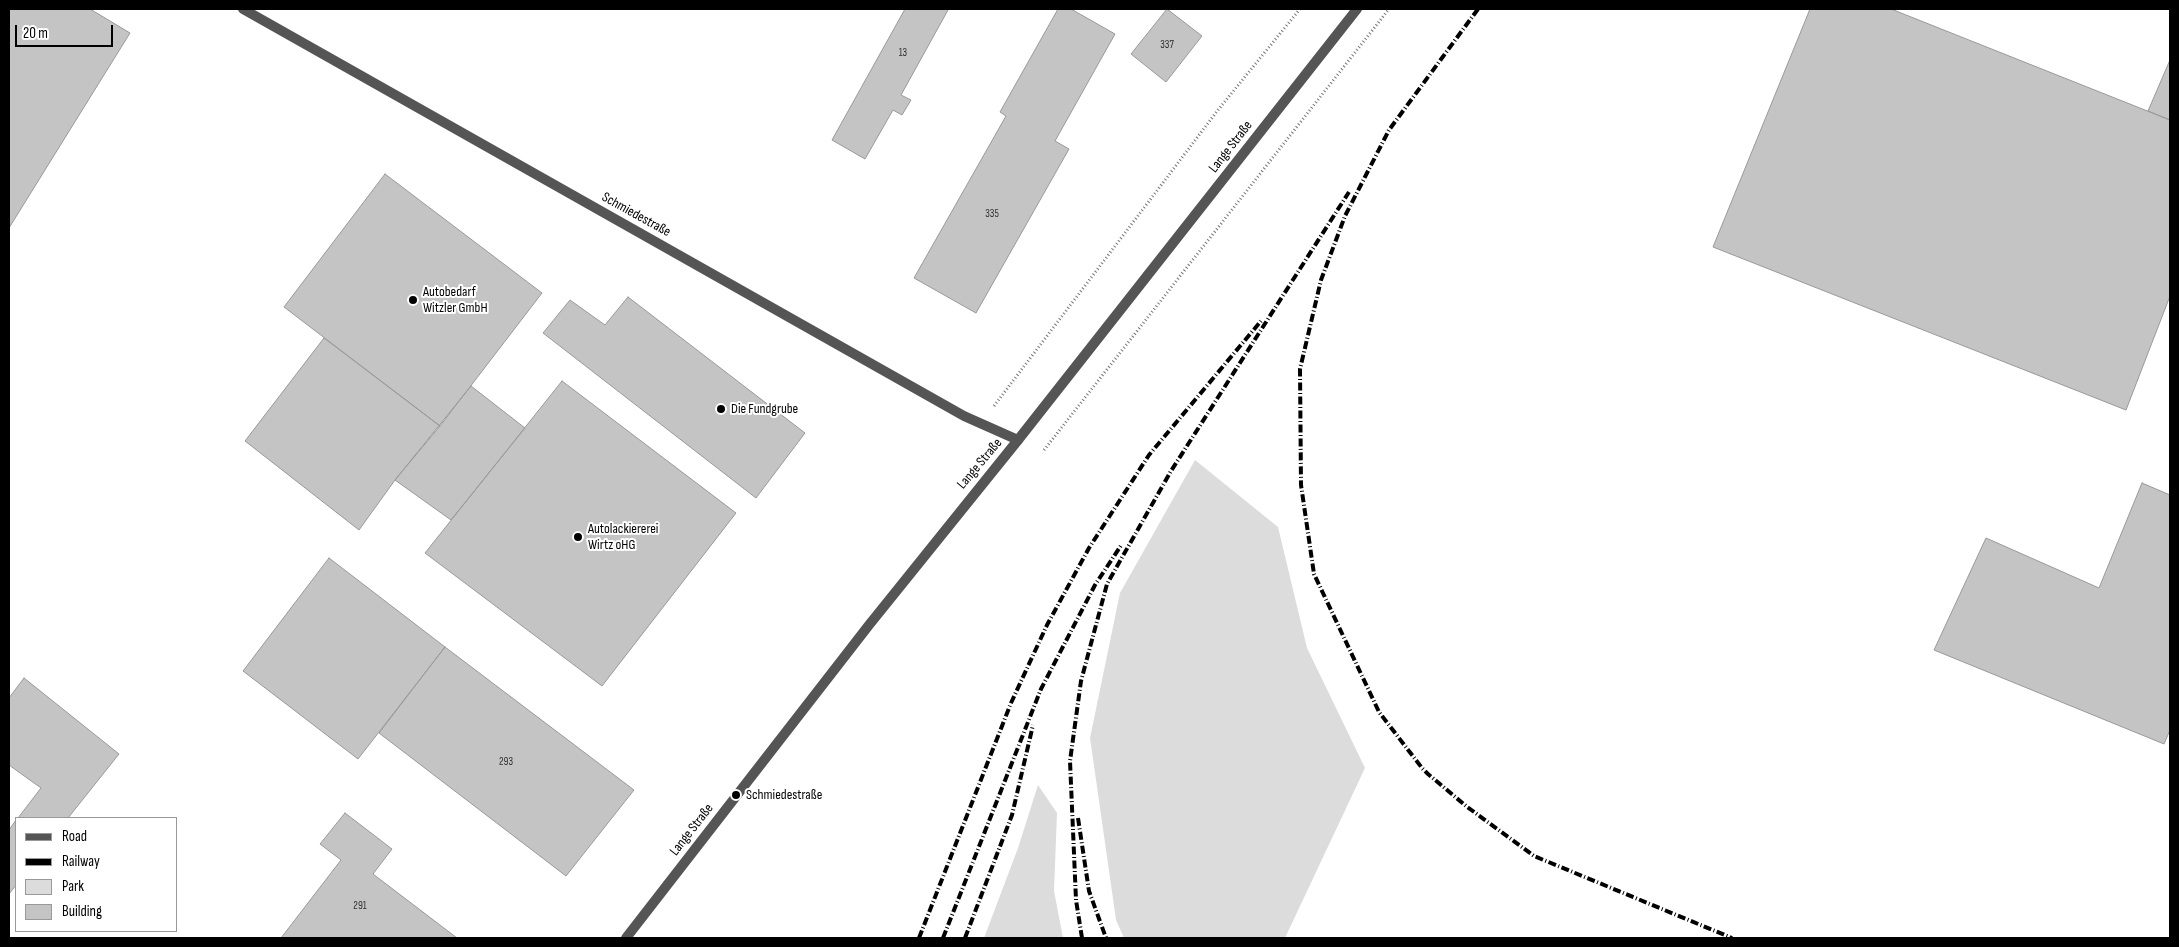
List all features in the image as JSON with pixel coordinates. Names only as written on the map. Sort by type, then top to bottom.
[{"type":"street","name":"Schmiedestraße","points":[[243,9],[980,424],[1018,440]]},
{"type":"street","name":"Lange Straße","points":[[626,938],[883,607],[1018,440],[1357,9]]},
{"type":"path","points":[[980,424],[1218,110],[1300,9]]},
{"type":"path","points":[[1044,450],[1389,9]]},
{"type":"green space","points":[[1195,460],[1278,527],[1307,648],[1365,768],[1285,938],[1124,938],[1116,920],[1090,738],[1120,593]]},
{"type":"green space","points":[[1038,785],[1057,813],[1054,891],[1063,938],[984,938],[1018,848]]},
{"type":"building","points":[[9,9],[90,9],[130,33],[9,228]]},
{"type":"building","points":[[905,9],[948,10],[901,95],[911,100],[902,115],[893,110],[865,159],[832,140]]},
{"type":"building","points":[[1058,9],[1071,9],[1115,34],[1055,141],[1069,149],[976,313],[914,278],[1006,116],[1000,112]]},
{"type":"building","points":[[1167,9],[1202,36],[1166,82],[1131,54]]},
{"type":"building","points":[[1810,9],[1891,9],[2170,120],[2170,296],[2126,410],[1713,247]]},
{"type":"building","points":[[2170,60],[2170,120],[2148,111]]},
{"type":"building","name":"Autobedarf Witzler GmbH","points":[[385,174],[542,293],[440,426],[284,307]]},
{"type":"building","points":[[628,297],[805,433],[756,498],[543,333],[570,300],[605,325]]},
{"type":"building","points":[[324,338],[440,426],[395,480],[359,530],[245,441]]},
{"type":"building","name":"Autolackiererei Wirtz oHG","points":[[562,381],[736,513],[602,686],[425,553]]},
{"type":"building","points":[[471,386],[525,428],[451,520],[395,480]]},
{"type":"building","points":[[2142,483],[2170,495],[2170,730],[2164,744],[1934,650],[1986,538],[2099,588]]},
{"type":"building","points":[[329,558],[445,647],[358,759],[243,671]]},
{"type":"building","points":[[445,647],[634,790],[566,876],[379,733]]},
{"type":"building","points":[[24,678],[119,754],[69,817],[19,817],[41,788],[9,765],[9,698]]},
{"type":"building","points":[[345,813],[392,849],[373,874],[457,938],[281,938],[341,860],[320,844]]},
{"type":"building","points":[[15,821],[15,886],[9,894],[9,830]]},
{"type":"railway","points":[[1478,9],[1389,130],[1345,216],[1321,280],[1300,369],[1301,485],[1314,574],[1379,712],[1428,774],[1466,806],[1534,856],[1732,938]]},
{"type":"railway","points":[[1082,938],[1076,900],[1070,761],[1081,681],[1107,584],[1171,471],[1349,192]]},
{"type":"railway","points":[[919,938],[1011,703],[1047,625],[1089,548],[1149,455],[1261,321]]},
{"type":"railway","points":[[943,938],[1041,689],[1095,585],[1122,544]]},
{"type":"railway","points":[[965,938],[1012,815],[1033,725]]},
{"type":"railway","points":[[1078,818],[1089,891],[1106,938]]},
{"type":"place","name":"Autobedarf Witzler GmbH","points":[[413,300]]},
{"type":"place","name":"Die Fundgrube","points":[[721,409]]},
{"type":"place","name":"Autolackiererei Wirtz oHG","points":[[578,537]]},
{"type":"place","name":"Schmiedestraße","points":[[736,795]]}]
